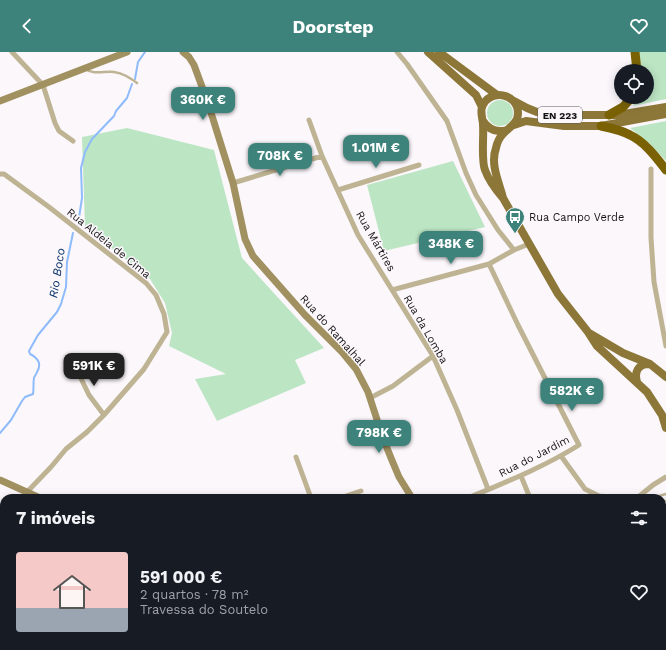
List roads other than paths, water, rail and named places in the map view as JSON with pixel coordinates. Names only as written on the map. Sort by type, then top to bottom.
[{"type":"highway","points":[[635,52],[636,64]]},
{"type":"highway","points":[[609,115],[626,104]]},
{"type":"highway","points":[[601,126],[620,130],[632,136],[655,156],[666,170]]},
{"type":"main road","points":[[428,52],[476,95],[482,107]]},
{"type":"main road","name":"EN 223","points":[[439,52],[497,95],[509,97],[513,101],[532,110],[554,115],[618,115],[666,107]]},
{"type":"main road","points":[[497,95],[488,99],[482,107],[481,116],[483,121],[484,169],[492,186],[503,198],[558,294],[588,332],[597,346],[647,392],[662,415],[666,428]]},
{"type":"main road","points":[[503,198],[496,173],[494,156],[495,148],[502,135],[516,121],[518,111],[513,101]]},
{"type":"main road","name":"EN 223","points":[[483,121],[491,129],[502,131],[526,121],[564,126],[601,126],[666,114]]},
{"type":"main road","points":[[588,332],[602,339],[623,353],[650,364],[664,373]]},
{"type":"main road","points":[[637,382],[636,372],[639,366],[643,364],[650,364]]},
{"type":"main road","points":[[655,404],[659,406],[666,406]]},
{"type":"street","points":[[0,101],[127,52]]},
{"type":"street","name":"Rua do Ramalhal","points":[[183,52],[189,57],[197,74],[233,183],[246,239],[253,256],[305,315],[349,360],[363,381],[391,458],[410,494]]},
{"type":"street","points":[[397,52],[416,76],[447,121],[466,173],[476,195],[498,230],[514,250]]},
{"type":"street","points":[[15,53],[43,85],[59,131],[73,141]]},
{"type":"street","name":"Rua Mártires","points":[[309,120],[322,156],[358,235],[392,290]]},
{"type":"street","points":[[233,183],[322,156]]},
{"type":"street","points":[[338,190],[419,165]]},
{"type":"street","points":[[651,169],[651,238],[654,282],[666,346]]},
{"type":"street","name":"Rua Aldeia de Cima","points":[[0,174],[4,174],[49,207],[146,283],[156,295],[164,314],[166,332],[144,369],[104,415],[87,432],[66,449],[27,492]]},
{"type":"street","name":"Rua da Lomba","points":[[488,489],[457,410],[433,356],[392,290],[489,264],[514,250],[529,244]]},
{"type":"street","name":"Rua do Jardim","points":[[477,494],[521,476],[562,456],[579,445],[489,264]]},
{"type":"street","points":[[370,398],[393,386],[433,356]]},
{"type":"street","points":[[74,364],[89,395],[104,415]]},
{"type":"street","points":[[562,456],[585,489],[593,494]]},
{"type":"street","points":[[296,457],[310,494]]},
{"type":"street","points":[[521,476],[528,494]]},
{"type":"street","points":[[641,494],[666,477]]},
{"type":"street","points":[[0,480],[31,494]]},
{"type":"street","points":[[352,494],[361,491]]},
{"type":"lane","points":[[85,69],[93,73],[119,73],[137,83]]},
{"type":"waterway","name":"Rio Boco","points":[[135,79],[138,62],[145,52]]},
{"type":"waterway","name":"Rio Boco","points":[[78,224],[82,198],[81,168],[85,152],[92,139],[114,116],[116,111],[127,98],[132,84]]},
{"type":"waterway","name":"Rio Boco","points":[[0,433],[11,420],[25,397],[33,394],[34,378],[39,364],[37,359],[30,354],[29,351],[38,335],[57,312],[61,304],[66,287],[67,262],[73,233]]},
{"type":"place","name":"Rua Campo Verde","points":[[515,234]]}]
